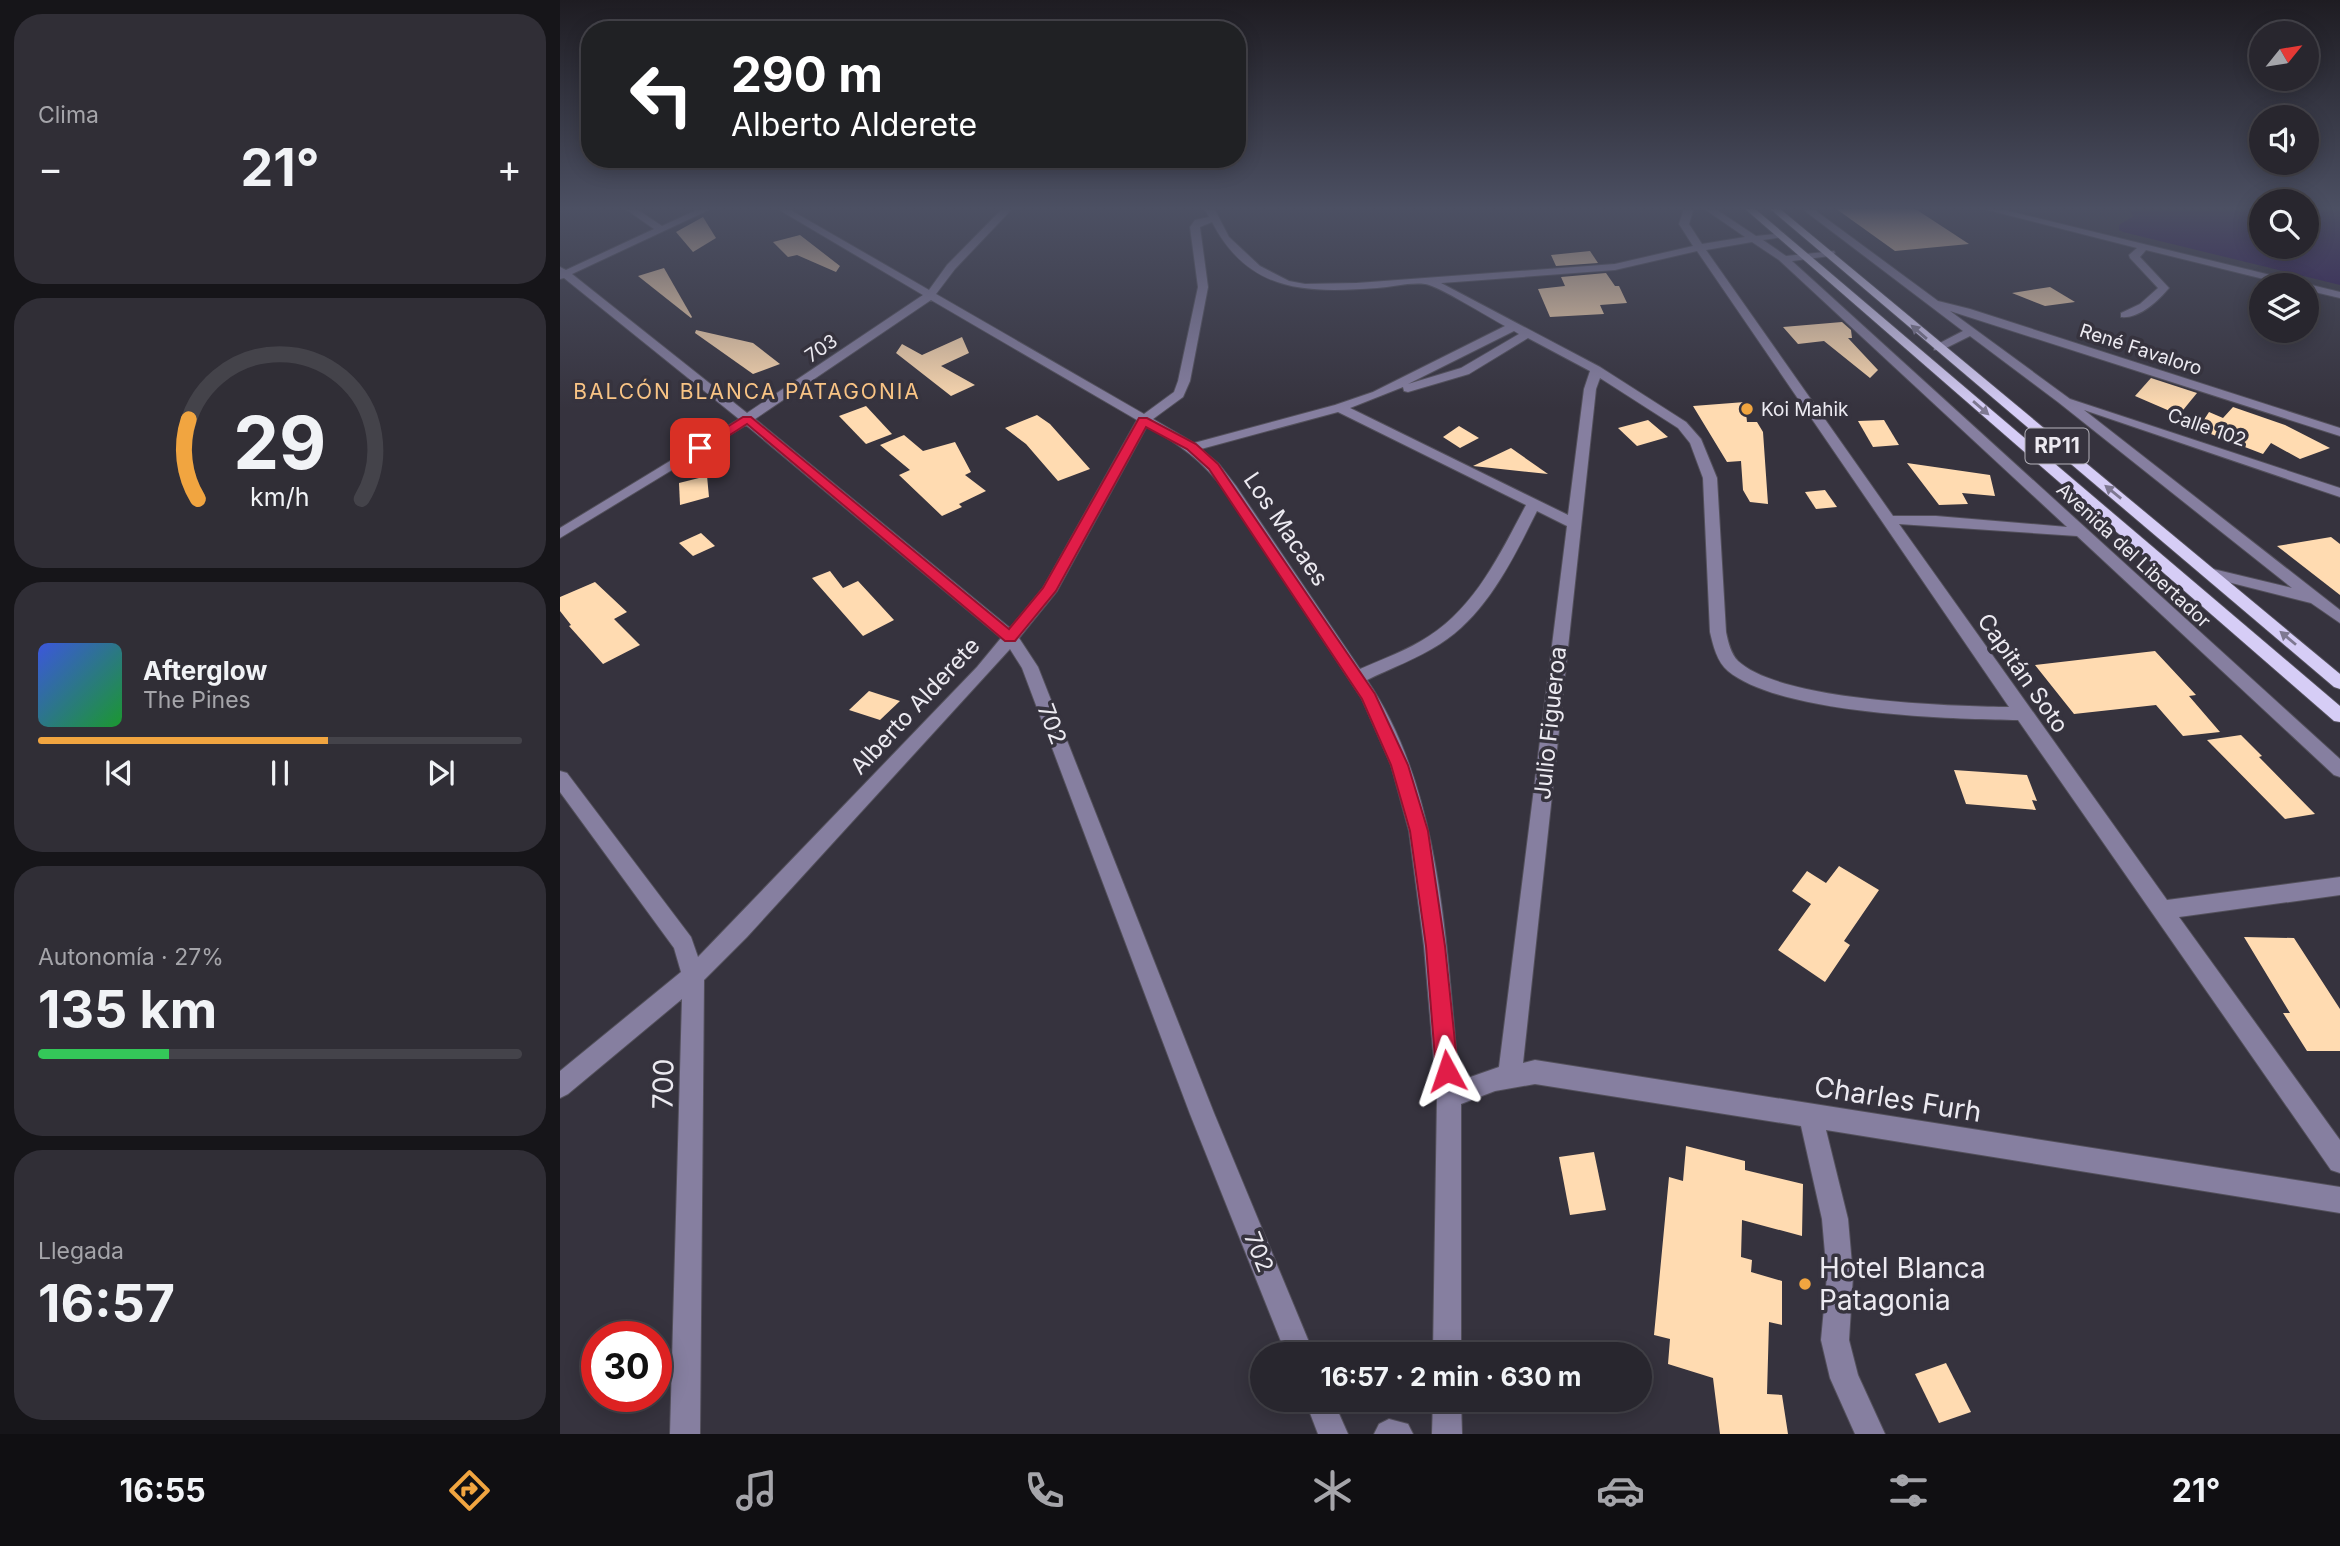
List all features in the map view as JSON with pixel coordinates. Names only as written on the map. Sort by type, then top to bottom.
[{"type":"main road","name":"Avenida del Libertador","points":[[1828,275],[2340,716]]},
{"type":"main road","name":"Avenida del Libertador","points":[[1855,275],[1938,348],[2340,682]]},
{"type":"street","name":"702","points":[[563,275],[747,419],[1010,637],[1030,667],[1202,1114],[1295,1342]]},
{"type":"street","name":"Los Macaes","points":[[897,275],[1143,421],[1192,447],[1214,467],[1231,489],[1370,698],[1400,765],[1419,831],[1435,946],[1449,1097]]},
{"type":"street","name":"703","points":[[560,534],[747,419],[931,294],[945,275]]},
{"type":"street","name":"Alberto Alderete","points":[[560,1086],[693,976],[740,930],[983,671],[1049,591],[1143,421],[1179,394],[1203,287],[1201,275]]},
{"type":"street","points":[[1270,275],[1286,283],[1327,288],[1510,275]]},
{"type":"street","name":"Capitán Soto","points":[[1719,275],[2023,713],[2340,1161]]},
{"type":"street","name":"Avenida del Libertador","points":[[1801,275],[2340,770]]},
{"type":"street","points":[[1894,275],[2062,400],[2340,618]]},
{"type":"street","points":[[2125,315],[2144,306],[2164,288],[2151,275]]},
{"type":"street","points":[[1429,281],[1518,331],[1596,370],[1682,425],[1696,442],[1706,461],[1710,478],[1718,632],[1723,652],[1735,667],[1773,686],[1823,698],[1945,712],[2023,713]]},
{"type":"street","points":[[2319,290],[2340,295]]},
{"type":"street","name":"René Favaloro","points":[[1930,302],[1979,315],[2340,432]]},
{"type":"street","points":[[1192,447],[1465,371],[1518,331]]},
{"type":"street","points":[[1938,348],[1969,332]]},
{"type":"street","name":"Julio Figueroa","points":[[1510,1076],[1573,523],[1590,390],[1596,370]]},
{"type":"street","name":"Calle 102","points":[[2062,400],[2340,493]]},
{"type":"street","points":[[1339,408],[1573,523]]},
{"type":"street","points":[[1356,678],[1436,639],[1454,624],[1494,575],[1533,505]]},
{"type":"street","points":[[1888,520],[1926,518],[2049,531],[2080,531]]},
{"type":"street","points":[[2213,574],[2340,606]]},
{"type":"street","name":"700","points":[[560,778],[683,944],[693,976],[685,1434]]},
{"type":"street","points":[[2163,910],[2340,886]]},
{"type":"street","name":"Charles Furh","points":[[1449,1097],[1495,1079],[1535,1072],[2340,1199]]},
{"type":"street","points":[[1447,1342],[1449,1097]]},
{"type":"street","points":[[1811,1116],[1835,1219],[1840,1276],[1835,1340],[1844,1378],[1870,1434]]},
{"type":"street","points":[[1324,1412],[1333,1434]]},
{"type":"street","points":[[1447,1412],[1447,1434]]},
{"type":"street","points":[[1389,1434],[1398,1434]]},
{"type":"shaded area","points":[[2319,275],[2340,275],[2340,285],[2319,280]]},
{"type":"building","points":[[668,275],[692,317],[691,318],[638,276]]},
{"type":"building","points":[[1607,275],[1615,286],[1619,286],[1627,303],[1600,305],[1604,314],[1550,317],[1538,289],[1565,286],[1561,277]]},
{"type":"building","points":[[2050,287],[2075,302],[2045,306],[2012,293]]},
{"type":"building","points":[[1842,322],[1851,330],[1852,338],[1848,338],[1878,370],[1870,378],[1824,341],[1798,344],[1783,327]]},
{"type":"building","points":[[696,330],[753,343],[780,364],[753,374],[695,333]]},
{"type":"building","points":[[962,337],[969,353],[941,366],[975,385],[951,396],[896,353],[902,344],[922,355]]},
{"type":"building","points":[[2151,378],[2197,393],[2179,415],[2135,396]]},
{"type":"building","points":[[1745,402],[1747,422],[1757,422],[1763,432],[1768,504],[1750,502],[1743,490],[1741,461],[1727,462],[1693,406]]},
{"type":"building","points":[[866,406],[892,434],[866,444],[839,416]]},
{"type":"building","points":[[2233,407],[2285,425],[2330,448],[2300,459],[2271,443],[2263,454],[2198,429],[2209,412],[2223,418]]},
{"type":"building","points":[[1037,415],[1050,424],[1090,469],[1058,481],[1026,444],[1005,428]]},
{"type":"building","points":[[1648,420],[1668,437],[1637,446],[1618,428]]},
{"type":"building","points":[[1884,420],[1899,445],[1873,447],[1858,421]]},
{"type":"building","points":[[1459,426],[1479,438],[1460,448],[1443,437]]},
{"type":"building","points":[[904,435],[923,451],[955,442],[971,472],[965,475],[986,491],[942,516],[899,475],[910,470],[880,445]]},
{"type":"building","points":[[1511,448],[1548,474],[1473,466]]},
{"type":"building","points":[[1907,463],[1990,475],[1995,496],[1962,493],[1968,504],[1939,505]]},
{"type":"building","points":[[707,476],[709,497],[680,505],[679,483]]},
{"type":"building","points":[[1825,490],[1837,507],[1816,509],[1805,492]]},
{"type":"building","points":[[701,533],[715,546],[693,556],[679,543]]},
{"type":"building","points":[[2331,537],[2340,544],[2340,595],[2277,546]]},
{"type":"building","points":[[830,571],[843,588],[858,581],[894,620],[863,636],[812,578]]},
{"type":"building","points":[[595,582],[627,612],[614,619],[640,645],[603,664],[569,626],[571,625],[560,611],[560,597]]},
{"type":"building","points":[[2155,651],[2196,695],[2189,696],[2220,732],[2183,736],[2156,705],[2074,714],[2035,665]]},
{"type":"building","points":[[869,691],[900,701],[880,720],[849,710]]},
{"type":"building","points":[[2241,735],[2315,814],[2285,819],[2207,740]]},
{"type":"building","points":[[1954,770],[2027,775],[2037,801],[2032,800],[2036,810],[1966,804]]},
{"type":"building","points":[[1839,866],[1879,890],[1844,941],[1850,945],[1825,982],[1778,950],[1811,904],[1792,891],[1807,871],[1826,883]]},
{"type":"building","points":[[2244,937],[2294,938],[2340,1009],[2340,1051],[2307,1051],[2283,1013],[2290,1013]]},
{"type":"building","points":[[1686,1146],[1745,1161],[1745,1170],[1803,1184],[1802,1236],[1742,1220],[1741,1257],[1752,1260],[1751,1272],[1782,1281],[1782,1325],[1769,1322],[1767,1394],[1782,1395],[1788,1434],[1720,1434],[1713,1378],[1668,1364],[1670,1339],[1654,1335],[1669,1177],[1683,1181]]},
{"type":"building","points":[[1594,1152],[1606,1210],[1570,1215],[1559,1157]]},
{"type":"building","points":[[1946,1363],[1971,1412],[1939,1423],[1915,1374]]},
{"type":"place","name":"Koi Mahik","points":[[1747,409]]},
{"type":"place","name":"Hotel Blanca Patagonia","points":[[1805,1284]]},
{"type":"district","name":"BALCÓN BLANCA PATAGONIA","points":[[747,392]]},
{"type":"route","points":[[700,448],[747,419],[1010,637],[1049,591],[1143,421],[1192,447],[1214,467],[1231,489],[1370,698],[1400,765],[1419,831],[1435,946],[1447,1071]]}]
